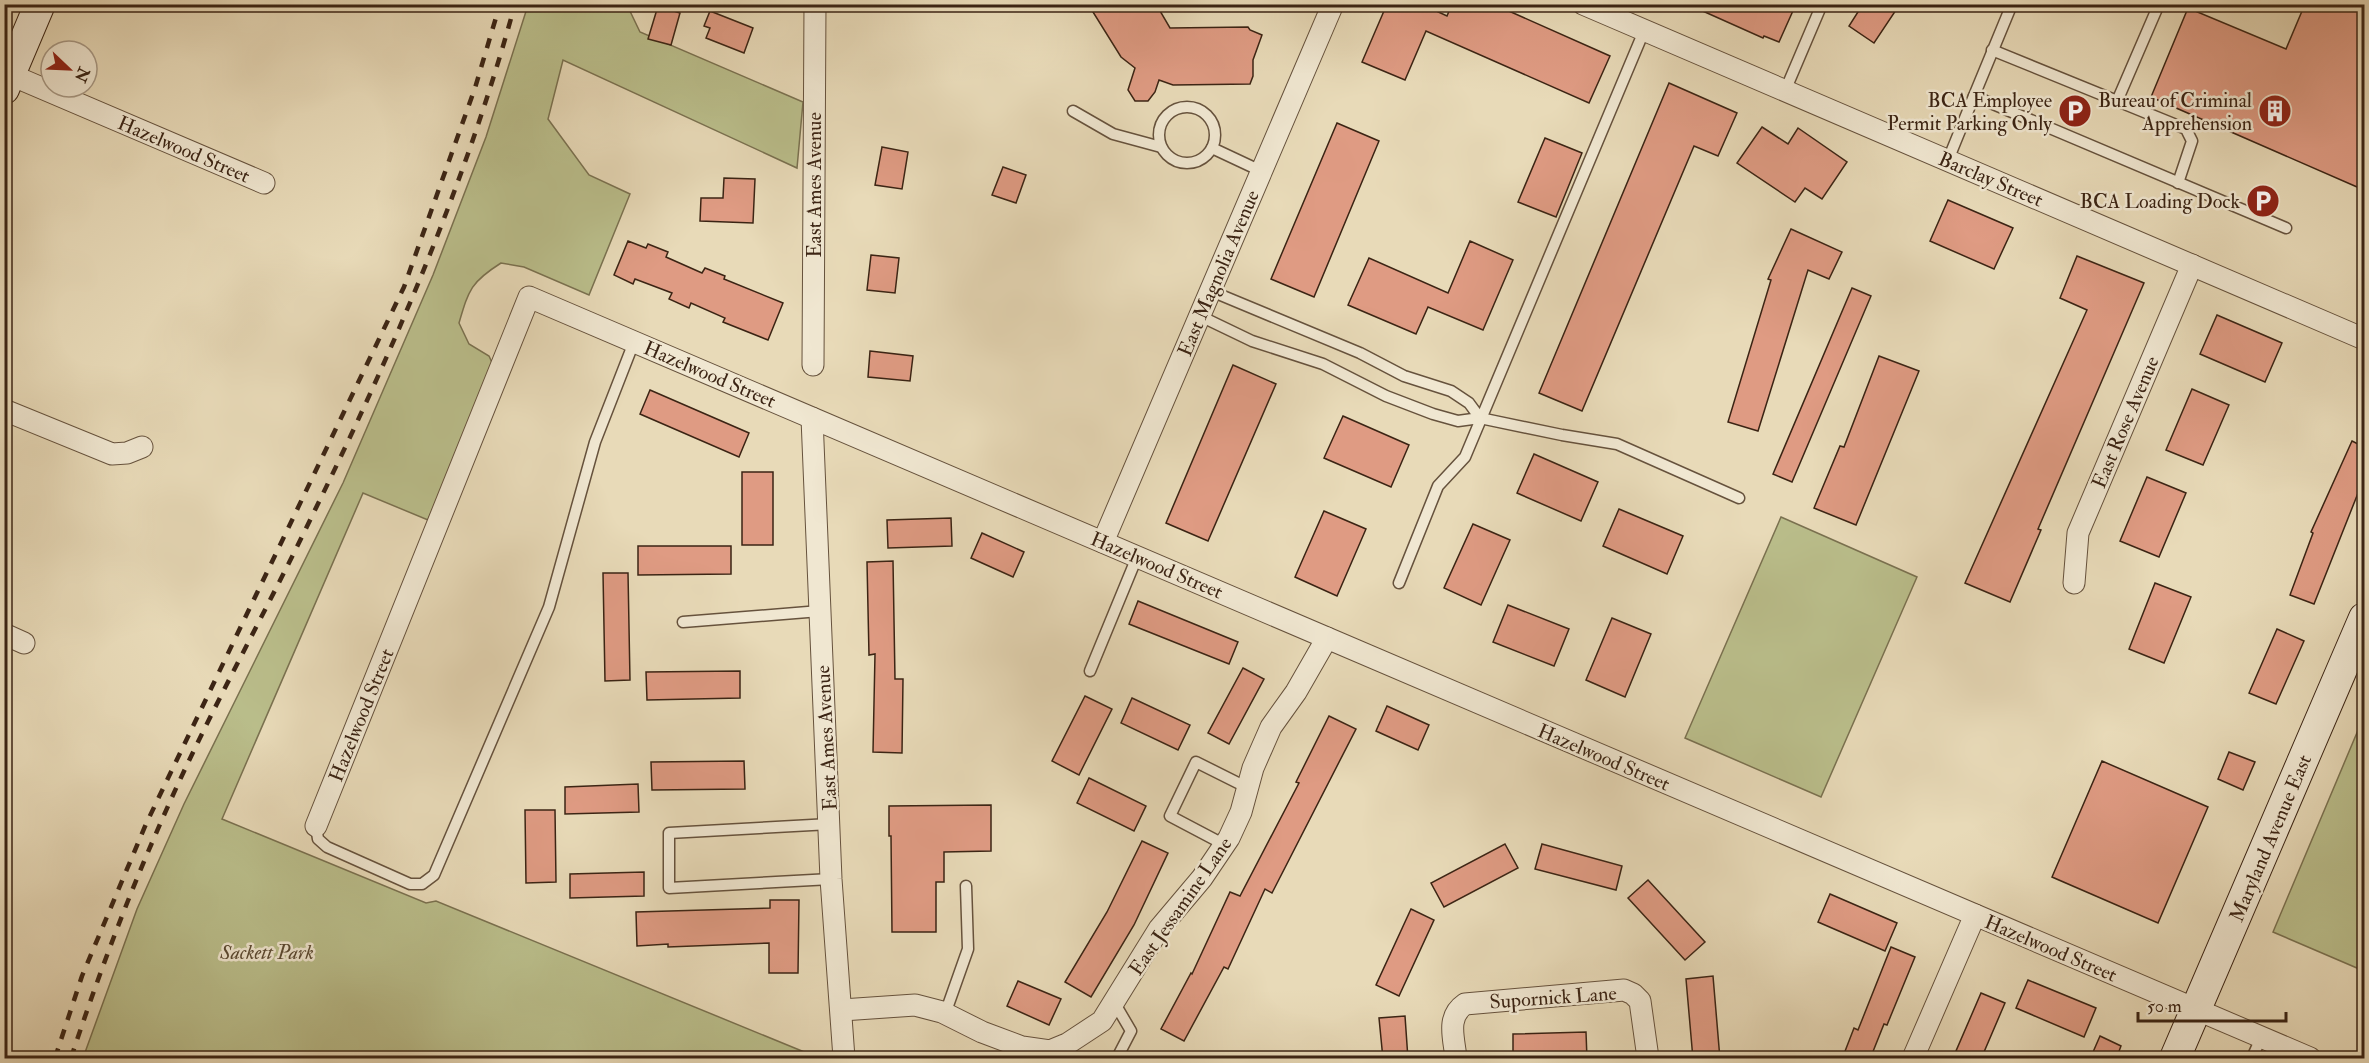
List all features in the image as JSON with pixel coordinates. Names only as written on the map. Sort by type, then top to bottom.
[{"type":"main road","points":[[7,79],[40,4]]},
{"type":"main road","name":"Maryland Avenue East","points":[[2175,1059],[2364,618]]},
{"type":"street","name":"East Ames Avenue","points":[[813,365],[815,4]]},
{"type":"street","name":"East Magnolia Avenue","points":[[1103,542],[1333,4]]},
{"type":"street","name":"Barclay Street","points":[[1583,4],[2364,339]]},
{"type":"street","name":"Hazelwood Street","points":[[7,79],[264,183]]},
{"type":"street","name":"East Rose Avenue","points":[[2074,583],[2078,533],[2192,265]]},
{"type":"street","name":"Hazelwood Street","points":[[316,826],[529,297],[2310,1059]]},
{"type":"street","points":[[4,410],[112,454],[126,453],[142,447]]},
{"type":"street","name":"East Ames Avenue","points":[[812,418],[831,879],[844,1059]]},
{"type":"street","name":"East Jessamine Lane","points":[[842,1010],[915,1005],[945,1014],[982,1032],[1022,1047],[1058,1055],[1067,1044],[1102,1021],[1159,929],[1202,878],[1225,845],[1241,812],[1253,768],[1271,727],[1296,692],[1327,638]]},
{"type":"street","points":[[1913,1059],[1975,915]]},
{"type":"street","name":"Supornick Lane","points":[[1456,1059],[1453,1018],[1456,1010],[1465,1004],[1624,990],[1634,994],[1640,1001],[1648,1059]]},
{"type":"lane","points":[[1785,91],[1822,4]]},
{"type":"lane","points":[[1948,160],[2012,4]]},
{"type":"lane","points":[[2118,99],[2159,4]]},
{"type":"lane","points":[[1399,583],[1438,486],[1465,458],[1644,31]]},
{"type":"lane","points":[[1992,50],[2118,99],[2186,129],[2192,141],[2178,183]]},
{"type":"lane","points":[[1974,96],[2286,228]]},
{"type":"lane","points":[[1073,111],[1113,134],[1161,147],[1173,160],[1190,163],[1199,160],[1212,148],[1214,129],[1211,120],[1196,108],[1186,106],[1168,113],[1159,130],[1161,147]]},
{"type":"lane","points":[[1212,148],[1260,171]]},
{"type":"lane","points":[[1211,291],[1360,353],[1404,376],[1452,391],[1469,403],[1480,418]]},
{"type":"lane","points":[[1200,316],[1252,341],[1323,364],[1386,396],[1433,414],[1458,421],[1480,418],[1617,444],[1739,498]]},
{"type":"lane","points":[[316,826],[318,839],[327,847],[410,884],[422,884],[434,875],[549,607],[595,442],[634,342]]},
{"type":"lane","points":[[1090,671],[1137,557]]},
{"type":"lane","points":[[683,622],[820,611]]},
{"type":"lane","points":[[1225,845],[1170,816],[1196,762],[1248,788]]},
{"type":"lane","points":[[830,824],[669,833],[669,888],[831,879]]},
{"type":"lane","points":[[945,1014],[968,949],[966,886]]},
{"type":"lane","points":[[1114,1002],[1131,1031],[1117,1059]]},
{"type":"lane","points":[[2252,1059],[2261,1038]]},
{"type":"green space","name":"Sackett Park","points":[[528,5],[627,5],[640,32],[803,102],[797,168],[563,60],[548,119],[589,175],[630,194],[589,295],[524,267],[501,263],[472,287],[459,323],[469,344],[489,356],[494,367],[428,520],[363,493],[222,819],[426,903],[436,901],[819,1058],[83,1058],[137,909],[184,804],[343,483],[433,275],[486,137]]},
{"type":"green space","points":[[1781,517],[1917,577],[1821,797],[1685,738]]},
{"type":"green space","points":[[2364,716],[2364,971],[2273,932]]},
{"type":"building","points":[[1088,4],[1156,4],[1170,28],[1248,27],[1262,35],[1253,60],[1253,76],[1250,84],[1173,85],[1159,80],[1155,92],[1148,101],[1135,101],[1128,90],[1135,68],[1121,57]]},
{"type":"building","points":[[1387,4],[1421,4],[1447,16],[1452,4],[1493,4],[1610,56],[1589,103],[1426,31],[1405,80],[1362,62]]},
{"type":"building","points":[[1687,4],[1796,4],[1779,42],[1764,36],[1763,38]]},
{"type":"building","points":[[1863,4],[1900,4],[1874,43],[1849,26]]},
{"type":"building","name":"Bureau of Criminal Apprehension","points":[[2305,4],[2364,4],[2364,190],[2151,97],[2188,8],[2286,49]]},
{"type":"building","points":[[658,6],[680,13],[671,45],[648,39]]},
{"type":"building","points":[[710,11],[753,28],[744,53],[706,38],[710,28],[704,26]]},
{"type":"building","points":[[1669,83],[1737,113],[1718,156],[1694,146],[1582,411],[1539,393]]},
{"type":"building","points":[[1337,123],[1379,141],[1314,297],[1271,279]]},
{"type":"building","points":[[1762,127],[1788,144],[1798,128],[1847,162],[1822,199],[1805,188],[1795,202],[1737,163]]},
{"type":"building","points":[[1545,138],[1582,153],[1556,217],[1518,202]]},
{"type":"building","points":[[882,147],[908,152],[902,189],[875,185]]},
{"type":"building","points":[[1003,167],[1026,175],[1016,203],[992,195]]},
{"type":"building","points":[[724,178],[755,179],[753,223],[700,221],[701,198],[723,198]]},
{"type":"building","points":[[1948,200],[2013,228],[1994,269],[1930,241]]},
{"type":"building","points":[[1791,229],[1842,252],[1829,279],[1808,270],[1758,431],[1728,422],[1771,280],[1768,279]]},
{"type":"building","points":[[628,241],[646,248],[648,244],[668,252],[666,257],[702,273],[705,268],[725,276],[724,279],[783,303],[768,340],[723,322],[725,318],[691,303],[689,308],[669,299],[672,293],[635,279],[633,284],[614,275]]},
{"type":"building","points":[[1470,241],[1513,260],[1483,330],[1428,307],[1416,334],[1348,305],[1369,258],[1448,293]]},
{"type":"building","points":[[871,255],[899,258],[895,293],[867,290]]},
{"type":"building","points":[[2077,256],[2144,283],[2038,529],[2041,530],[2010,602],[1965,583],[2087,310],[2060,298]]},
{"type":"building","points":[[1852,288],[1871,296],[1792,482],[1773,474]]},
{"type":"building","points":[[2217,315],[2282,343],[2265,382],[2200,354]]},
{"type":"building","points":[[870,351],[913,356],[910,381],[868,377]]},
{"type":"building","points":[[1879,356],[1919,371],[1856,525],[1814,508],[1840,446],[1844,447]]},
{"type":"building","points":[[1233,365],[1276,384],[1208,541],[1166,523]]},
{"type":"building","points":[[2192,389],[2229,405],[2203,465],[2166,450]]},
{"type":"building","points":[[650,390],[749,433],[739,457],[640,414]]},
{"type":"building","points":[[1343,416],[1409,445],[1391,487],[1324,458]]},
{"type":"building","points":[[2352,441],[2364,447],[2364,478],[2314,604],[2290,595],[2313,533],[2311,532]]},
{"type":"building","points":[[1534,454],[1598,482],[1581,521],[1517,493]]},
{"type":"building","points":[[742,472],[773,472],[773,545],[742,545]]},
{"type":"building","points":[[2147,477],[2186,493],[2159,557],[2120,541]]},
{"type":"building","points":[[1619,509],[1683,536],[1667,574],[1603,546]]},
{"type":"building","points":[[1324,511],[1366,529],[1337,596],[1295,577]]},
{"type":"building","points":[[951,518],[952,546],[888,548],[887,520]]},
{"type":"building","points":[[1473,524],[1510,540],[1481,605],[1444,588]]},
{"type":"building","points":[[982,533],[1024,552],[1013,577],[971,558]]},
{"type":"building","points":[[638,546],[731,546],[731,574],[638,575]]},
{"type":"building","points":[[893,561],[895,679],[903,679],[902,753],[873,752],[875,654],[869,655],[867,562]]},
{"type":"building","points":[[603,573],[628,573],[630,680],[605,681]]},
{"type":"building","points":[[2155,583],[2191,597],[2164,663],[2129,649]]},
{"type":"building","points":[[1138,601],[1238,642],[1229,664],[1129,624]]},
{"type":"building","points":[[1508,605],[1569,629],[1554,666],[1493,642]]},
{"type":"building","points":[[1612,618],[1651,634],[1625,697],[1586,680]]},
{"type":"building","points":[[2277,629],[2304,641],[2276,704],[2249,693]]},
{"type":"building","points":[[1243,668],[1264,679],[1229,744],[1208,733]]},
{"type":"building","points":[[740,671],[740,698],[647,700],[646,672]]},
{"type":"building","points":[[1085,696],[1112,709],[1079,775],[1052,761]]},
{"type":"building","points":[[1132,698],[1190,725],[1178,750],[1121,723]]},
{"type":"building","points":[[1387,706],[1429,725],[1418,750],[1376,731]]},
{"type":"building","points":[[1329,716],[1356,729],[1272,893],[1265,889],[1228,969],[1224,967],[1184,1041],[1161,1029],[1192,974],[1230,892],[1240,896],[1299,783],[1296,782]]},
{"type":"building","points":[[2229,752],[2255,762],[2243,790],[2218,779]]},
{"type":"building","points":[[744,761],[745,789],[652,790],[651,762]]},
{"type":"building","points":[[2102,761],[2208,807],[2158,923],[2052,877]]},
{"type":"building","points":[[1089,778],[1146,806],[1134,831],[1077,803]]},
{"type":"building","points":[[638,784],[639,812],[565,814],[565,787]]},
{"type":"building","points":[[991,805],[991,851],[944,852],[944,882],[936,882],[936,932],[892,932],[889,806]]},
{"type":"building","points":[[525,810],[555,810],[556,882],[526,883]]},
{"type":"building","points":[[1142,841],[1168,853],[1134,925],[1091,997],[1065,982],[1107,912]]},
{"type":"building","points":[[1505,844],[1518,868],[1444,907],[1431,883]]},
{"type":"building","points":[[1542,844],[1622,866],[1616,890],[1535,869]]},
{"type":"building","points":[[644,872],[644,896],[570,898],[570,874]]},
{"type":"building","points":[[1648,880],[1705,942],[1685,960],[1628,898]]},
{"type":"building","points":[[1830,894],[1897,923],[1885,951],[1818,922]]},
{"type":"building","points":[[770,900],[799,900],[798,973],[769,973],[769,943],[637,946],[636,912],[770,908]]},
{"type":"building","points":[[1411,909],[1434,920],[1399,996],[1376,985]]},
{"type":"building","points":[[1891,947],[1915,957],[1887,1025],[1884,1024],[1870,1059],[1842,1059],[1854,1028],[1858,1030]]},
{"type":"building","points":[[1713,976],[1720,1059],[1693,1059],[1686,979]]},
{"type":"building","points":[[2028,980],[2096,1008],[2084,1037],[2016,1008]]},
{"type":"building","points":[[1018,981],[1061,999],[1049,1025],[1007,1006]]},
{"type":"building","points":[[1981,993],[2005,1003],[1981,1059],[1973,1059],[1956,1051]]},
{"type":"building","points":[[1405,1016],[1408,1059],[1383,1059],[1379,1018]]},
{"type":"building","points":[[1586,1032],[1587,1059],[1513,1059],[1513,1034]]},
{"type":"building","points":[[2100,1036],[2121,1046],[2116,1059],[2090,1059]]},
{"type":"railway","points":[[55,1058],[82,976],[146,824],[404,287],[475,88],[500,4]]},
{"type":"railway","points":[[71,1058],[102,969],[148,851],[216,705],[344,451],[427,263],[475,135],[515,4]]},
{"type":"place","name":"BCA Employee Permit Parking Only","points":[[2075,111]]},
{"type":"place","name":"Bureau of Criminal Apprehension","points":[[2275,111]]},
{"type":"place","name":"BCA Loading Dock","points":[[2263,201]]}]
